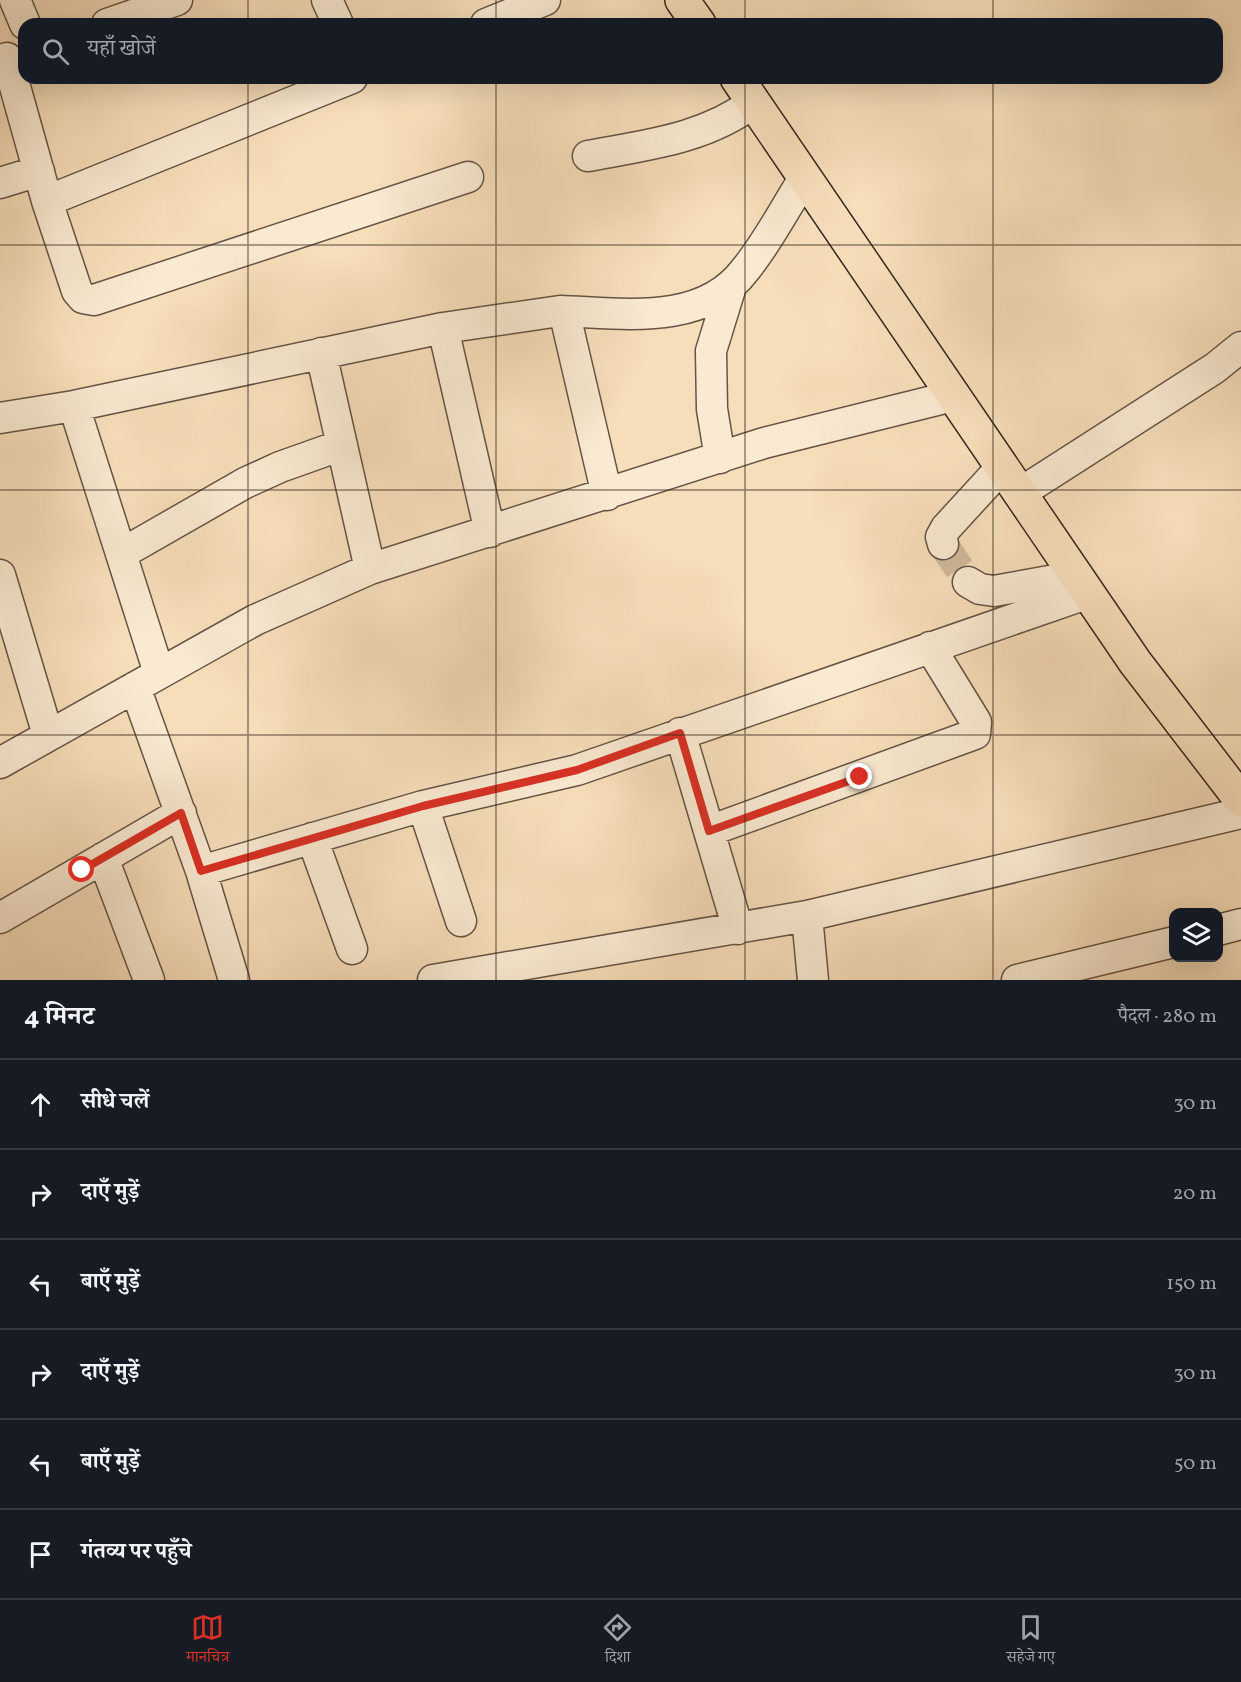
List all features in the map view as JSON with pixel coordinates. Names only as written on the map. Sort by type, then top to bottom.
[{"type":"main road","points":[[682,0],[695,18]]},
{"type":"main road","points":[[745,90],[1135,662],[1236,782]]},
{"type":"street","points":[[15,0],[22,18]]},
{"type":"street","points":[[327,0],[335,18]]},
{"type":"street","points":[[501,18],[545,0]]},
{"type":"street","points":[[123,18],[164,2]]},
{"type":"street","points":[[10,56],[39,171],[77,291],[82,298],[94,300],[468,177]]},
{"type":"street","points":[[48,201],[337,84]]},
{"type":"street","points":[[588,156],[682,138],[712,128],[745,90]]},
{"type":"street","points":[[0,183],[39,171]]},
{"type":"street","points":[[0,418],[74,406],[443,328],[560,311],[636,315],[671,312],[704,302],[731,286],[745,271],[805,177]]},
{"type":"street","points":[[720,458],[711,399],[711,351],[731,286]]},
{"type":"street","points":[[560,311],[566,315],[607,495]]},
{"type":"street","points":[[443,328],[490,532]]},
{"type":"street","points":[[943,544],[942,537],[946,528],[1011,480],[1215,368],[1241,347]]},
{"type":"street","points":[[321,353],[370,569]]},
{"type":"street","points":[[0,763],[255,620],[370,569],[720,458],[856,418],[953,396]]},
{"type":"street","points":[[74,406],[121,554],[147,680],[181,813],[234,980]]},
{"type":"street","points":[[121,554],[245,483],[280,466],[342,445]]},
{"type":"street","points":[[0,575],[48,735]]},
{"type":"street","points":[[968,582],[980,589],[994,591],[1083,585]]},
{"type":"street","points":[[201,871],[423,806],[577,770],[930,647],[1083,585]]},
{"type":"street","points":[[709,831],[975,735],[976,722],[930,647]]},
{"type":"street","points":[[680,733],[738,929]]},
{"type":"street","points":[[423,806],[461,921]]},
{"type":"street","points":[[0,918],[181,813]]},
{"type":"street","points":[[432,980],[807,916],[1241,813]]},
{"type":"street","points":[[312,838],[352,949]]},
{"type":"street","points":[[103,858],[149,980]]},
{"type":"street","points":[[807,916],[813,980]]},
{"type":"street","points":[[1223,929],[1241,924]]},
{"type":"street","points":[[1017,980],[1169,943]]},
{"type":"tunnel","points":[[943,544],[968,582]]},
{"type":"route","points":[[82,870],[181,813],[201,871],[423,806],[577,770],[680,733],[709,831],[860,777]]}]
